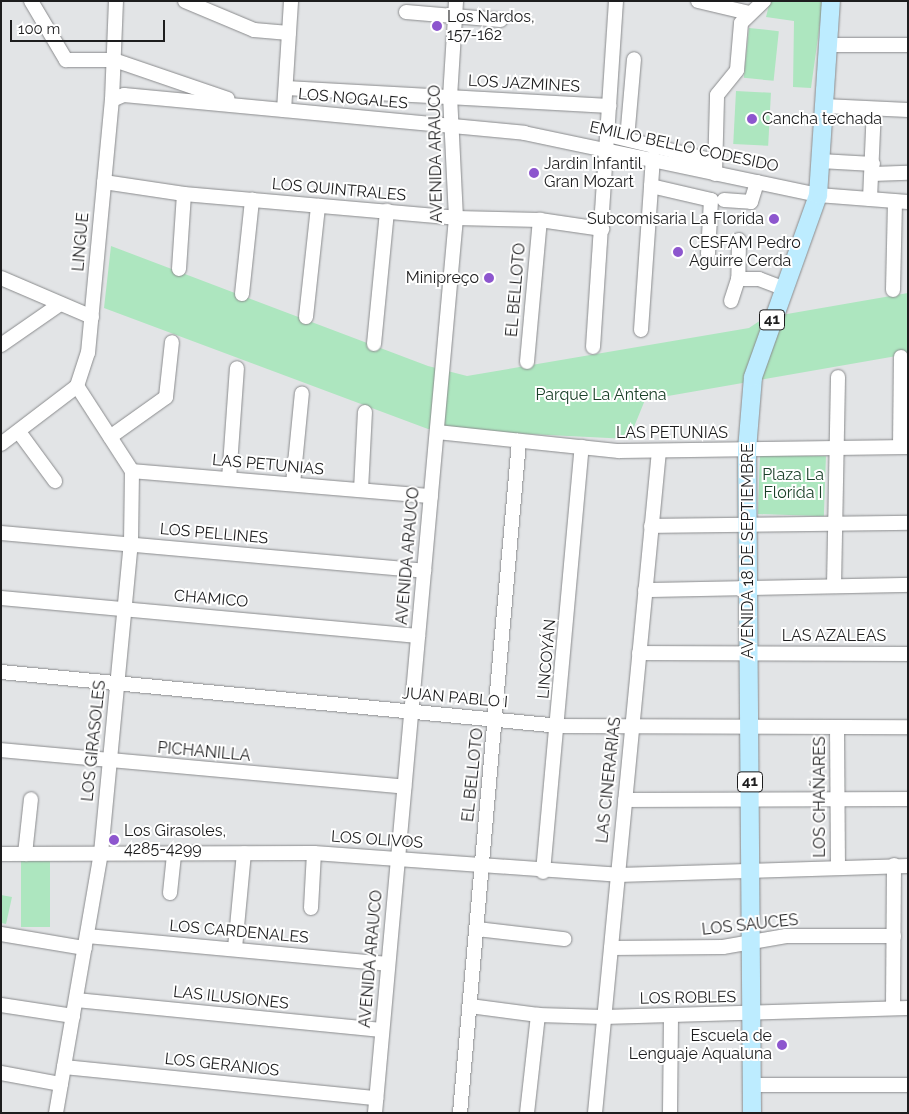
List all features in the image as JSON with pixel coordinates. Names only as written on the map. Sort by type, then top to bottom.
[{"type":"main road","name":"AVENIDA 18 DE SEPTIEMBRE","points":[[752,1113],[747,450],[753,377],[783,288],[818,195],[831,1]]},
{"type":"street","name":"LOS NOGALES","points":[[30,1],[66,60],[114,60],[250,107]]},
{"type":"street","name":"LINGUE","points":[[76,386],[88,353],[104,182],[115,99],[116,1]]},
{"type":"street","points":[[185,1],[254,30],[289,33]]},
{"type":"street","points":[[284,110],[291,1]]},
{"type":"street","name":"AVENIDA ARAUCO","points":[[375,1113],[456,218],[450,97],[456,1]]},
{"type":"street","points":[[593,347],[616,1]]},
{"type":"street","points":[[698,1],[749,13],[759,10],[764,1]]},
{"type":"street","points":[[406,12],[501,20]]},
{"type":"street","points":[[607,141],[627,139],[715,167],[717,95],[737,70],[741,24],[749,13]]},
{"type":"street","points":[[828,45],[908,45]]},
{"type":"street","points":[[627,139],[634,59]]},
{"type":"street","name":"LOS JAZMINES","points":[[286,88],[610,106]]},
{"type":"street","name":"LOS NOGALES","points":[[115,99],[250,107],[452,126]]},
{"type":"street","points":[[824,106],[908,110]]},
{"type":"street","points":[[870,199],[873,169],[874,109]]},
{"type":"street","name":"EMILIO BELLO CODESIDO","points":[[452,126],[607,141],[653,158],[715,167],[757,182],[818,195],[902,202]]},
{"type":"street","points":[[641,330],[653,158]]},
{"type":"street","points":[[820,162],[908,173]]},
{"type":"street","name":"LOS QUINTRALES","points":[[104,182],[184,194],[456,218],[540,220],[602,229]]},
{"type":"street","points":[[724,200],[751,202],[757,182]]},
{"type":"street","points":[[650,186],[711,200],[708,254]]},
{"type":"street","points":[[179,269],[184,194]]},
{"type":"street","points":[[242,294],[252,200]]},
{"type":"street","points":[[893,290],[902,202]]},
{"type":"street","points":[[306,318],[318,206]]},
{"type":"street","points":[[374,344],[387,211]]},
{"type":"street","name":"EL BELLOTO","points":[[527,362],[540,220]]},
{"type":"street","points":[[731,301],[738,279],[739,240]]},
{"type":"street","points":[[1,278],[92,317]]},
{"type":"street","points":[[738,279],[759,279],[783,288]]},
{"type":"street","points":[[1,344],[60,304]]},
{"type":"street","points":[[110,437],[166,397],[172,342]]},
{"type":"street","points":[[901,357],[904,447]]},
{"type":"street","points":[[229,479],[237,368]]},
{"type":"street","points":[[834,586],[838,377]]},
{"type":"street","points":[[1,444],[19,432],[76,386],[132,471]]},
{"type":"street","points":[[293,484],[302,393]]},
{"type":"street","points":[[361,490],[365,412]]},
{"type":"street","points":[[19,432],[55,481]]},
{"type":"street","name":"LAS PETUNIAS","points":[[437,432],[582,447],[659,451],[747,450],[759,446],[904,447]]},
{"type":"street","name":"EL BELLOTO","points":[[460,1113],[519,441]]},
{"type":"street","name":"LINCOYÁN","points":[[543,872],[560,726],[582,447]]},
{"type":"street","name":"LAS CINERARIAS","points":[[595,1113],[659,451]]},
{"type":"street","name":"LAS PETUNIAS","points":[[132,471],[431,496]]},
{"type":"street","name":"LOS GIRASOLES","points":[[56,1113],[101,853],[131,543],[132,471]]},
{"type":"street","points":[[652,526],[908,524]]},
{"type":"street","name":"LOS PELLINES","points":[[1,533],[131,543],[424,571]]},
{"type":"street","points":[[645,590],[908,585]]},
{"type":"street","name":"CHAMICO","points":[[1,598],[418,636]]},
{"type":"street","name":"LAS AZALEAS","points":[[639,653],[908,654]]},
{"type":"street","name":"JUAN PABLO I","points":[[1,672],[560,726],[632,729],[908,727]]},
{"type":"street","name":"LOS CHAÑARES","points":[[836,728],[838,866]]},
{"type":"street","name":"PICHANILLA","points":[[1,750],[404,787]]},
{"type":"street","points":[[25,854],[31,799]]},
{"type":"street","points":[[625,800],[908,799]]},
{"type":"street","name":"LOS OLIVOS","points":[[1,854],[101,853],[174,855],[314,853],[543,872],[618,876],[750,872],[838,866],[901,866]]},
{"type":"street","points":[[235,948],[244,853]]},
{"type":"street","points":[[310,908],[314,853]]},
{"type":"street","points":[[170,893],[174,855]]},
{"type":"street","points":[[893,1008],[894,936],[901,866]]},
{"type":"street","points":[[477,929],[564,939]]},
{"type":"street","name":"LOS CARDENALES","points":[[1,934],[86,942],[235,948],[388,964]]},
{"type":"street","name":"LOS SAUCES","points":[[611,948],[751,944],[786,936],[894,936]]},
{"type":"street","name":"LAS ILUSIONES","points":[[76,1000],[382,1030]]},
{"type":"street","points":[[1,1005],[73,1016]]},
{"type":"street","name":"LOS ROBLES","points":[[470,1006],[538,1015],[604,1017],[671,1017],[908,1008]]},
{"type":"street","points":[[527,1113],[538,1015]]},
{"type":"street","points":[[670,1113],[671,1017]]},
{"type":"street","name":"LOS GERANIOS","points":[[64,1067],[376,1098]]},
{"type":"street","points":[[1,1073],[61,1084]]},
{"type":"street","points":[[752,1085],[908,1084]]},
{"type":"green space","points":[[770,1],[823,1],[811,88],[793,87],[794,21],[766,17]]},
{"type":"green space","points":[[749,28],[779,31],[774,81],[744,78]]},
{"type":"green space","name":"Cancha techada","points":[[736,91],[771,93],[768,146],[733,144]]},
{"type":"green space","name":"Parque La Antena","points":[[111,246],[428,366],[467,376],[749,328],[764,318],[908,293],[908,354],[645,400],[629,439],[428,429],[104,308]]},
{"type":"green space","name":"Plaza La Florida I","points":[[760,454],[826,456],[824,516],[758,514]]},
{"type":"green space","points":[[21,858],[50,858],[50,927],[21,927]]},
{"type":"green space","points":[[1,895],[12,897],[6,924],[1,923]]},
{"type":"place","name":"Los Nardos, 157-162","points":[[437,26]]},
{"type":"place","name":"Cancha techada","points":[[752,119]]},
{"type":"place","name":"Jardin Infantil Gran Mozart","points":[[534,173]]},
{"type":"place","name":"Subcomisaria La Florida","points":[[774,219]]},
{"type":"place","name":"CESFAM Pedro Aguirre Cerda","points":[[678,252]]},
{"type":"place","name":"Minipreço","points":[[489,278]]},
{"type":"place","name":"Los Girasoles, 4285-4299","points":[[114,840]]},
{"type":"place","name":"Escuela de Lenguaje Aqualuna","points":[[782,1045]]}]
